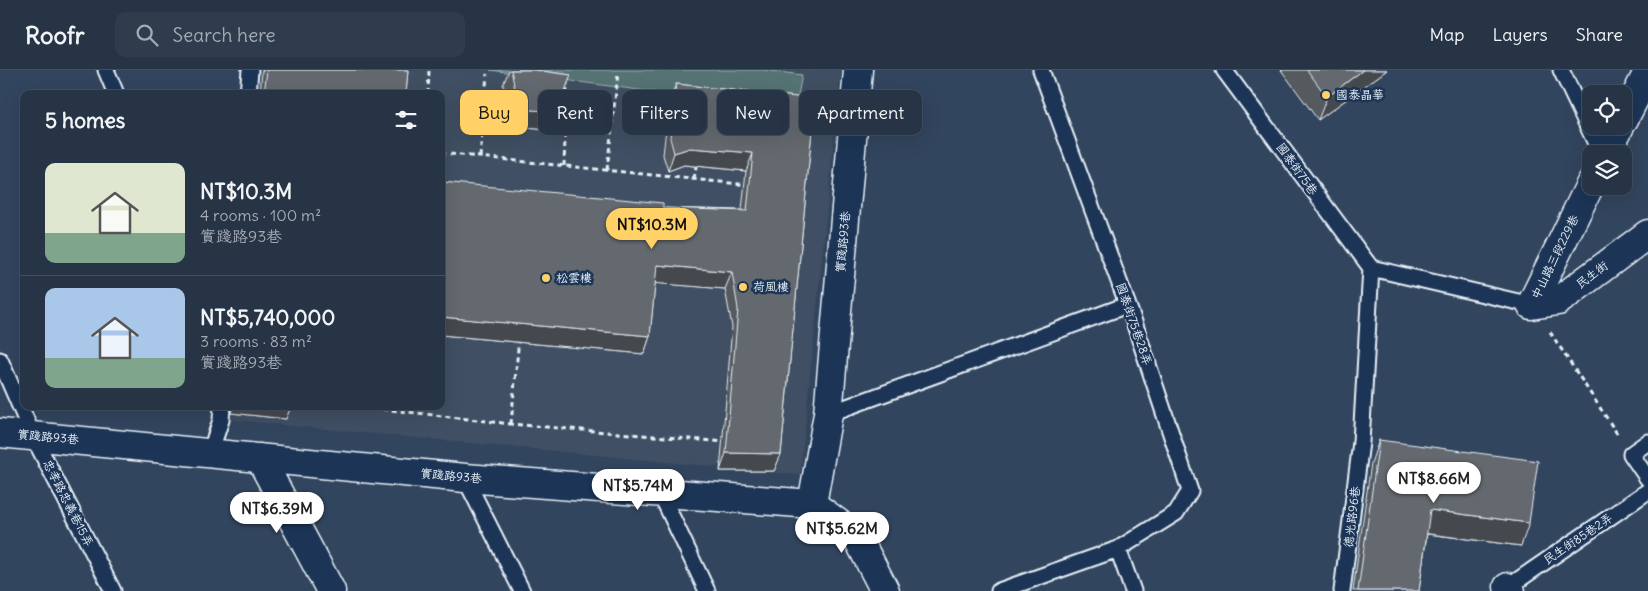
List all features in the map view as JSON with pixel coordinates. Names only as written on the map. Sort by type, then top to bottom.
[{"type":"street","name":"實踐路93巷","points":[[0,433],[465,478],[812,504],[828,414],[858,70]]},
{"type":"street","points":[[1632,103],[1648,72]]},
{"type":"street","name":"中山路三段229巷","points":[[1531,305],[1585,195]]},
{"type":"street","name":"民生街","points":[[1531,305],[1558,301],[1648,234]]},
{"type":"street","points":[[260,458],[331,591]]},
{"type":"street","points":[[812,504],[857,537],[885,591]]},
{"type":"lane","points":[[106,70],[114,90]]},
{"type":"lane","points":[[248,90],[250,70]]},
{"type":"lane","name":"國泰街75巷28弄","points":[[999,591],[1118,549],[1176,513],[1190,491],[1127,305],[1042,70]]},
{"type":"lane","name":"國泰街75巷","points":[[1224,70],[1370,268]]},
{"type":"lane","points":[[1561,70],[1597,145]]},
{"type":"lane","points":[[1370,268],[1531,305]]},
{"type":"lane","name":"德光路96巷","points":[[1342,591],[1361,442],[1370,268]]},
{"type":"lane","points":[[828,414],[1127,305]]},
{"type":"lane","name":"忠孝路忠義巷15弄","points":[[0,360],[20,406]]},
{"type":"lane","name":"忠孝路忠義巷15弄","points":[[22,410],[33,436],[113,591]]},
{"type":"lane","points":[[210,453],[221,420],[222,410]]},
{"type":"lane","points":[[1648,442],[1631,454],[1648,479]]},
{"type":"lane","points":[[465,478],[522,591]]},
{"type":"lane","name":"民生街85巷2弄","points":[[1510,589],[1648,491]]},
{"type":"lane","points":[[660,492],[707,591]]},
{"type":"lane","points":[[1118,549],[1133,591]]},
{"type":"path","points":[[428,90],[429,70]]},
{"type":"path","points":[[607,170],[618,73]]},
{"type":"path","points":[[480,157],[487,74]]},
{"type":"path","points":[[564,166],[568,83]]},
{"type":"path","points":[[445,153],[750,185]]},
{"type":"path","points":[[694,178],[699,153]]},
{"type":"path","points":[[1531,305],[1631,454]]},
{"type":"path","points":[[511,424],[520,328]]},
{"type":"path","points":[[390,410],[511,424],[733,442]]},
{"type":"shaded area","points":[[255,70],[841,70],[839,90],[799,90],[799,135],[834,135],[800,475],[223,419],[224,410],[445,410],[445,90],[253,90]]},
{"type":"green space","points":[[490,70],[763,70],[802,75],[795,111],[789,110],[789,90],[717,90],[717,101],[707,99],[707,90],[639,90]]},
{"type":"building","points":[[267,70],[408,70],[406,90],[264,90]]},
{"type":"building","points":[[511,70],[534,70],[571,75],[565,90],[538,90],[538,110],[528,110],[528,90],[515,90]]},
{"type":"building","points":[[1307,70],[1363,70],[1327,97]]},
{"type":"building","points":[[676,84],[732,90],[717,90],[717,135],[789,135],[789,96],[799,97],[799,135],[812,135],[781,454],[726,453],[738,309],[732,272],[657,265],[650,336],[445,317],[445,182],[663,203],[663,208],[747,211],[753,153],[690,148],[674,153],[670,135],[707,135],[707,90],[675,90]]},
{"type":"building","points":[[1379,440],[1538,461],[1529,523],[1430,510],[1419,591],[1358,591]]},
{"type":"place","name":"國泰晶華","points":[[1326,95]]},
{"type":"place","name":"松雲樓","points":[[546,278]]},
{"type":"place","name":"荷風樓","points":[[743,287]]}]
